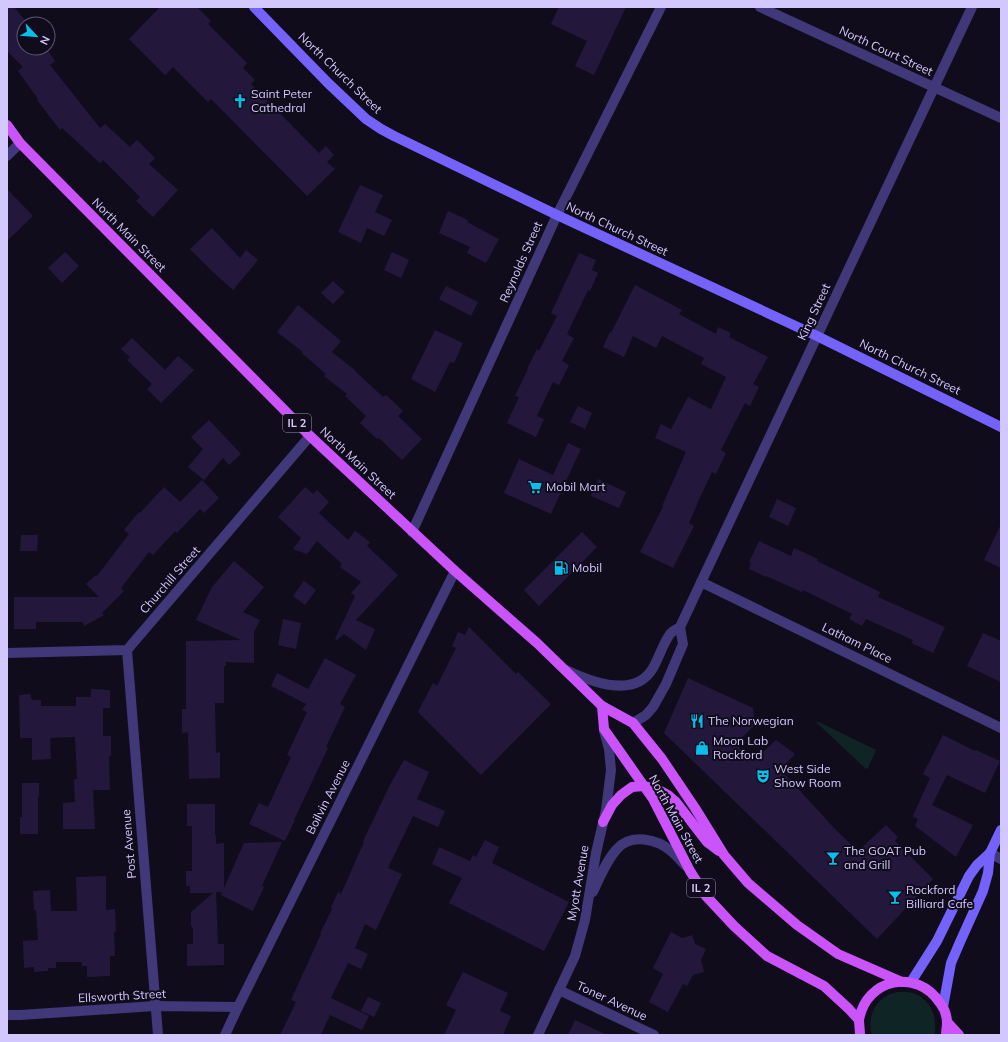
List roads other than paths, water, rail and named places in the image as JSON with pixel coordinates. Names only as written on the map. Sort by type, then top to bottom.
[{"type":"main road","name":"North Main Street","points":[[7,125],[20,143],[310,436],[455,572],[537,643],[602,706],[633,723],[662,759],[724,855],[748,883],[797,925],[838,954],[906,982],[924,987],[935,995],[943,1007]]},
{"type":"main road","points":[[602,706],[604,729]]},
{"type":"main road","name":"North Main Street","points":[[604,729],[653,799],[690,871],[706,896],[734,926],[767,956],[824,986],[859,1020]]},
{"type":"main road","points":[[603,822],[612,804],[621,795],[632,788],[644,786],[659,790],[676,802],[707,842],[724,855]]},
{"type":"main road","points":[[860,1035],[859,1020],[863,1006],[871,995],[883,986],[896,982],[906,982]]},
{"type":"main road","points":[[943,1007],[947,1022],[946,1035]]},
{"type":"main road","points":[[947,1022],[959,1035]]},
{"type":"street","name":"North Church Street","points":[[254,7],[328,83],[366,119],[381,129],[557,215],[817,336],[1001,426]]},
{"type":"street","name":"Reynolds Street","points":[[412,532],[557,215],[661,7]]},
{"type":"street","name":"North Court Street","points":[[760,7],[1001,118]]},
{"type":"street","name":"King Street","points":[[564,669],[576,675],[614,686],[628,685],[638,682],[646,677],[652,669],[671,633],[680,627],[972,7]]},
{"type":"street","points":[[7,156],[20,143]]},
{"type":"street","name":"Churchill Street","points":[[127,650],[310,436]]},
{"type":"street","name":"Boilvin Avenue","points":[[225,1035],[455,572]]},
{"type":"street","name":"Latham Place","points":[[701,582],[1001,728]]},
{"type":"street","points":[[633,723],[646,715],[653,707],[666,684],[683,644],[680,627]]},
{"type":"street","points":[[7,653],[127,650]]},
{"type":"street","name":"Post Avenue","points":[[127,650],[158,1035]]},
{"type":"street","name":"Myott Avenue","points":[[538,1035],[575,956],[585,920],[596,853],[606,810],[611,770],[609,749],[604,729]]},
{"type":"street","points":[[943,1007],[951,964],[982,891],[988,873],[990,853],[1001,830]]},
{"type":"street","points":[[588,905],[605,866],[618,848],[628,842],[638,839],[650,841],[663,846],[671,851],[690,871]]},
{"type":"street","points":[[990,853],[1001,858]]},
{"type":"street","points":[[906,982],[937,941],[969,876],[977,865],[990,853]]},
{"type":"street","name":"Toner Avenue","points":[[559,990],[654,1035]]},
{"type":"street","name":"Ellsworth Street","points":[[7,1015],[155,1006],[238,1007]]},
{"type":"place","name":"Saint Peter Cathedral","points":[[240,101]]},
{"type":"place","name":"Mobil Mart","points":[[535,487]]},
{"type":"place","name":"Mobil","points":[[561,568]]},
{"type":"place","name":"The Norwegian","points":[[697,721]]},
{"type":"place","name":"Moon Lab Rockford","points":[[702,748]]},
{"type":"place","name":"West Side Show Room","points":[[763,776]]},
{"type":"place","name":"The GOAT Pub and Grill","points":[[833,858]]},
{"type":"place","name":"Rockford Billiard Cafe","points":[[895,897]]}]
